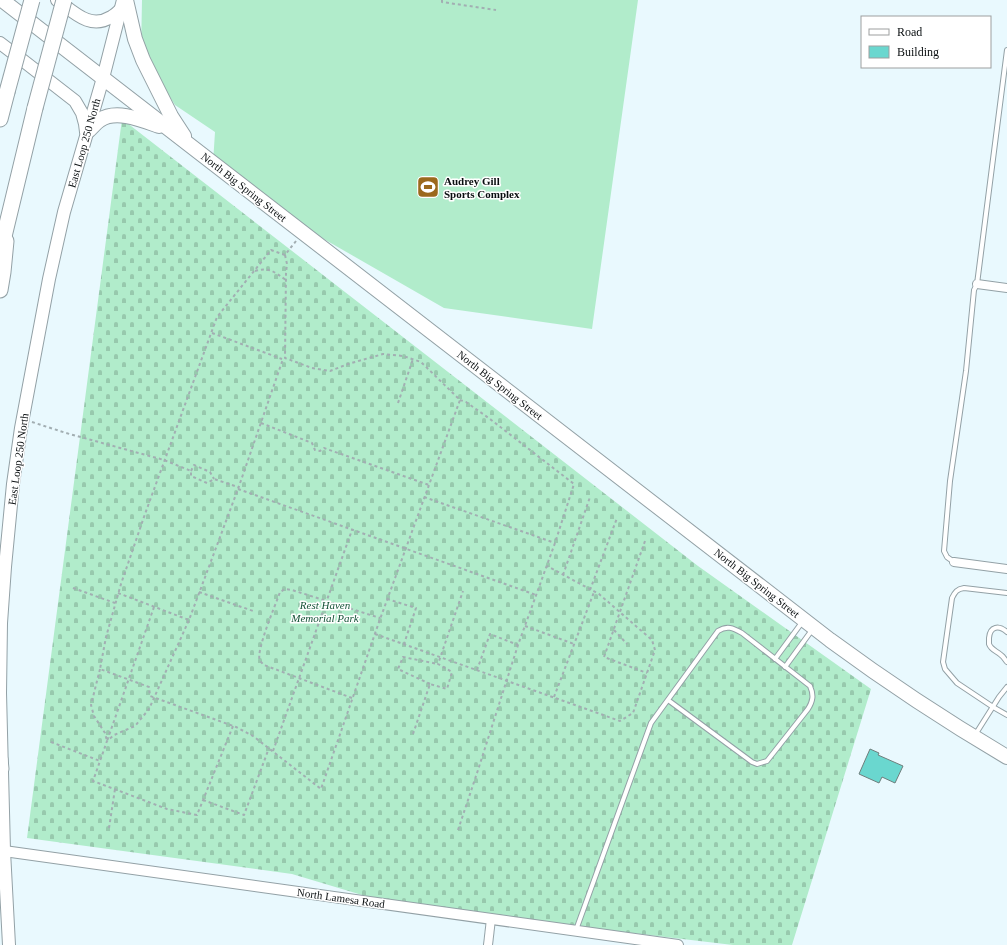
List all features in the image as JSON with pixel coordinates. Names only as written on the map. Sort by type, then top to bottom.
[{"type":"highway","name":"North Big Spring Street","points":[[2,0],[862,664],[929,709],[1007,758]]},
{"type":"highway","points":[[0,119],[32,0]]},
{"type":"highway","points":[[0,253],[35,108],[64,0]]},
{"type":"highway","points":[[124,3],[143,60],[171,116],[190,145]]},
{"type":"highway","points":[[87,134],[100,120],[108,116],[116,115],[136,118],[171,130]]},
{"type":"highway","points":[[0,290],[9,212]]},
{"type":"main road","points":[[57,0],[83,19],[93,22],[103,21],[112,17],[124,3]]},
{"type":"main road","name":"East Loop 250 North","points":[[8,945],[1,764],[0,693],[1,624],[13,484],[23,419],[49,279],[64,212],[124,3]]},
{"type":"main road","points":[[0,43],[75,101],[84,119],[87,134]]},
{"type":"street","points":[[977,284],[1007,288]]},
{"type":"street","points":[[954,562],[1007,569]]},
{"type":"street","name":"North Lamesa Road","points":[[4,851],[678,945]]},
{"type":"street","points":[[488,945],[491,919]]},
{"type":"lane","points":[[954,562],[947,557],[944,551],[950,481],[966,371],[974,290],[977,284],[1007,50]]},
{"type":"lane","points":[[1007,594],[964,588],[956,591],[952,598],[943,662],[945,669],[957,683],[1007,715]]},
{"type":"lane","points":[[775,659],[810,623]]},
{"type":"lane","points":[[785,667],[810,623]]},
{"type":"lane","points":[[576,931],[651,722],[718,631],[727,627],[733,628],[742,633],[810,686],[813,701],[767,761],[757,764],[752,762],[668,700]]},
{"type":"lane","points":[[1007,632],[1000,627],[996,627],[992,630],[989,639],[989,644],[993,649],[1002,655],[1007,662]]},
{"type":"lane","points":[[974,737],[1007,687]]},
{"type":"path","points":[[442,0],[442,2],[496,10]]},
{"type":"path","points":[[285,255],[303,232]]},
{"type":"path","points":[[107,741],[105,733],[94,716],[91,705],[106,637],[118,593],[198,366],[217,317],[271,250],[285,255]]},
{"type":"path","points":[[107,741],[114,735],[135,726],[149,709],[189,620],[238,488],[284,359],[287,264],[285,255]]},
{"type":"path","points":[[255,271],[266,268],[286,280]]},
{"type":"path","points":[[212,333],[284,359],[312,368],[330,371],[383,354],[403,356],[421,362],[460,400],[466,402],[490,419],[574,484],[555,544],[518,645],[458,830]]},
{"type":"path","points":[[398,403],[413,359]]},
{"type":"path","points":[[100,669],[150,687],[150,696],[154,698],[233,726],[253,736],[321,789],[380,618],[460,400]]},
{"type":"path","points":[[23,419],[66,433],[164,460],[191,471]]},
{"type":"path","points":[[261,423],[312,443],[315,450],[320,451],[324,448],[429,484]]},
{"type":"path","points":[[214,479],[207,483],[191,476],[191,471],[194,465],[210,472],[214,479],[352,530],[536,595]]},
{"type":"path","points":[[563,575],[590,497]]},
{"type":"path","points":[[424,498],[555,544]]},
{"type":"path","points":[[590,590],[617,518]]},
{"type":"path","points":[[273,752],[352,530]]},
{"type":"path","points":[[645,541],[621,613],[604,657],[647,672]]},
{"type":"path","points":[[375,634],[620,721],[633,713],[655,650],[652,640],[599,594],[547,566]]},
{"type":"path","points":[[73,588],[116,603]]},
{"type":"path","points":[[352,698],[264,665],[260,660],[259,653],[263,638],[280,592],[286,589],[380,618]]},
{"type":"path","points":[[438,664],[463,591]]},
{"type":"path","points":[[199,592],[253,611]]},
{"type":"path","points":[[554,697],[594,592]]},
{"type":"path","points":[[118,593],[189,620]]},
{"type":"path","points":[[387,599],[416,608],[404,644]]},
{"type":"path","points":[[154,607],[93,781],[167,809],[197,815],[233,726]]},
{"type":"path","points":[[525,626],[574,644]]},
{"type":"path","points":[[614,630],[628,644]]},
{"type":"path","points":[[477,670],[490,634],[518,645]]},
{"type":"path","points":[[402,657],[438,664],[452,672],[447,689],[430,684],[398,669],[402,657]]},
{"type":"path","points":[[413,734],[430,684]]},
{"type":"path","points":[[51,742],[100,761]]},
{"type":"path","points":[[203,800],[244,815],[269,748]]},
{"type":"path","points":[[109,828],[114,790]]},
{"type":"green space","name":"Audrey Gill Sports Complex","points":[[142,0],[638,0],[592,329],[444,308],[275,211],[213,163],[215,132],[175,105],[141,52]]},
{"type":"green space","name":"Rest Haven Memorial Park","points":[[122,119],[698,566],[871,689],[792,945],[733,945],[505,918],[372,898],[292,874],[27,838]]},
{"type":"building","points":[[870,749],[879,753],[878,755],[903,766],[895,783],[882,777],[879,783],[859,774]]},
{"type":"place","name":"Audrey Gill Sports Complex","points":[[428,187]]}]
